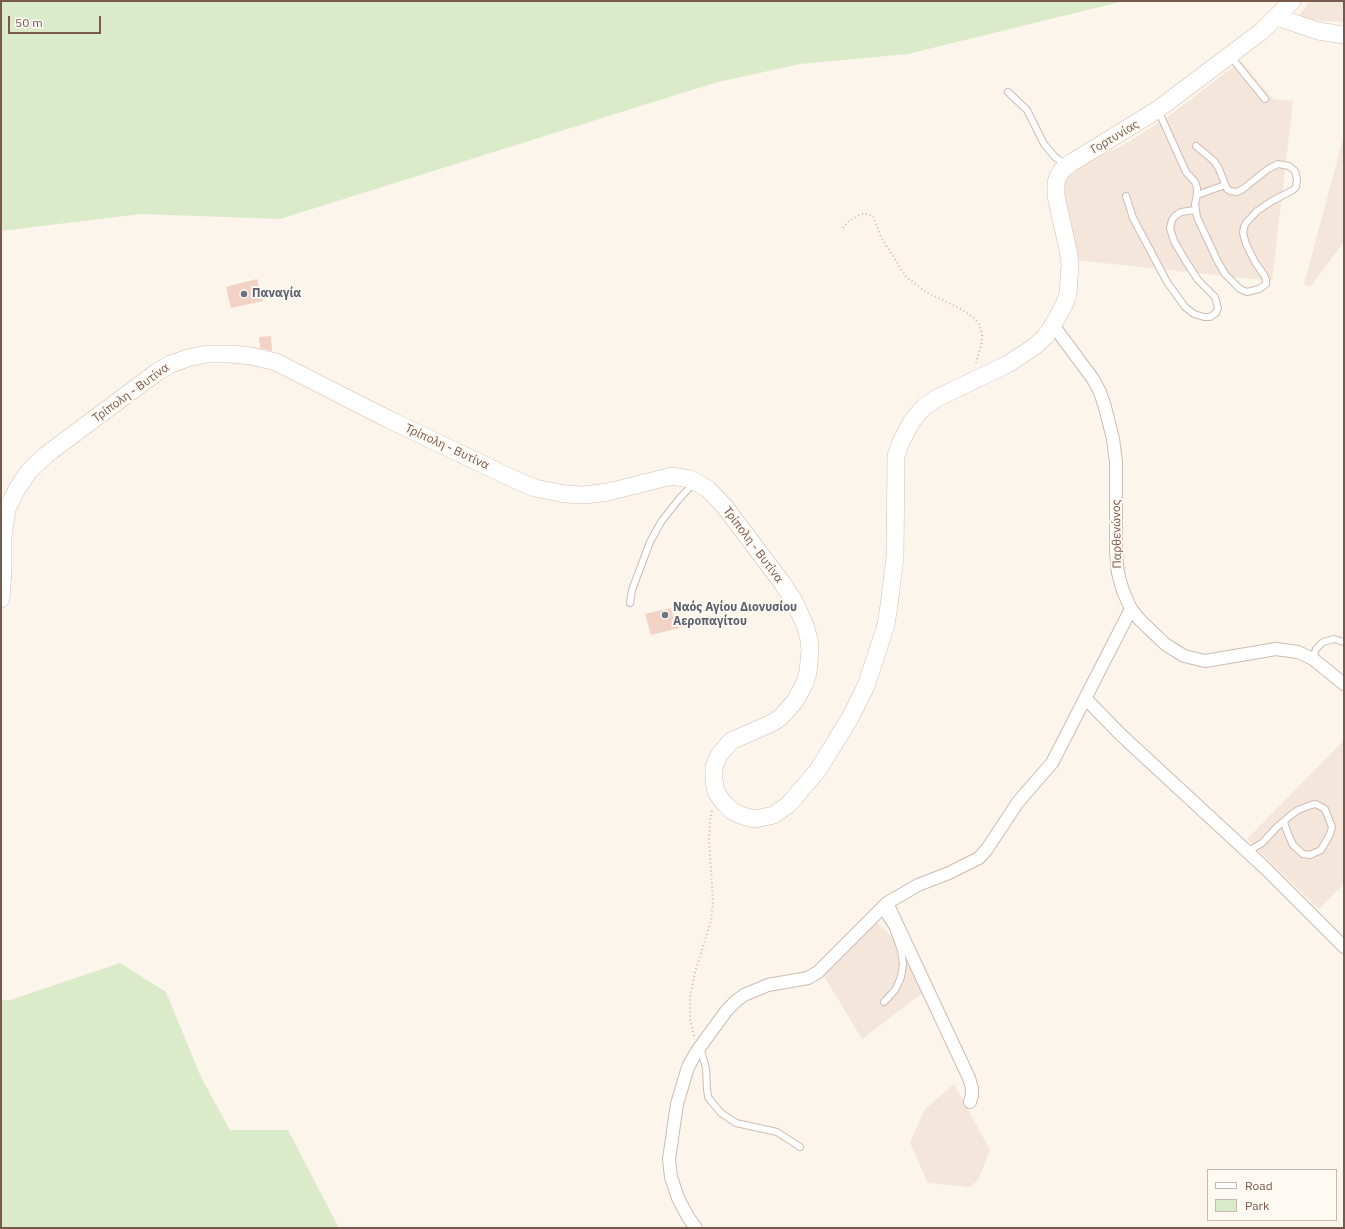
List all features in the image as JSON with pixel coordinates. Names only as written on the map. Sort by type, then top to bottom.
[{"type":"main road","name":"Γορτυνίας","points":[[1053,325],[1068,294],[1069,280],[1068,250],[1057,205],[1056,189],[1058,176],[1062,170],[1157,110],[1262,31],[1292,1]]},
{"type":"main road","points":[[1277,17],[1318,30],[1344,34]]},
{"type":"main road","points":[[716,792],[727,807],[737,814],[755,819],[768,817],[784,809],[818,770],[850,718],[866,686],[886,625],[895,557],[896,456],[900,444],[912,421],[923,408],[937,398],[1008,364],[1034,347],[1045,337],[1053,325]]},
{"type":"main road","name":"Τρίπολη - Βυτίνα","points":[[1,599],[3,536],[7,509],[17,488],[29,471],[46,455],[157,372],[171,364],[207,354],[252,356],[276,362],[405,427],[520,482],[544,490],[574,495],[595,494],[672,476],[686,478],[708,489],[725,507],[793,599],[805,625],[809,638],[810,650],[808,673],[804,685],[800,694],[781,717],[772,723],[737,738],[722,750],[716,761],[714,773],[716,792]]},
{"type":"street","name":"Παρθενώνος","points":[[1053,325],[1094,379],[1105,407],[1113,439],[1116,462],[1116,552],[1118,574],[1123,591],[1131,609],[1151,631],[1172,650],[1184,656],[1205,661],[1276,649],[1298,652],[1313,659],[1344,684]]},
{"type":"street","points":[[696,1228],[688,1217],[678,1198],[671,1177],[669,1159],[679,1098],[688,1067],[699,1049],[723,1015],[736,1000],[756,989],[768,985],[808,978],[818,972],[859,933],[884,906],[918,885],[949,873],[979,858],[987,849],[1018,802],[1052,763],[1131,609]]},
{"type":"street","points":[[1085,698],[1120,734],[1247,852],[1344,947]]},
{"type":"street","points":[[884,906],[969,1078],[972,1088],[970,1102]]},
{"type":"lane","points":[[1230,56],[1265,99]]},
{"type":"lane","points":[[1008,92],[1027,110],[1044,144],[1055,157],[1067,166]]},
{"type":"lane","points":[[1157,110],[1186,172],[1195,182],[1197,188],[1195,204],[1197,217],[1217,260],[1226,274],[1240,289],[1247,292],[1263,287],[1266,284],[1264,275],[1255,262],[1246,244],[1244,227],[1257,211],[1296,187],[1297,179],[1295,172],[1289,166],[1278,164],[1268,169],[1250,184],[1237,192],[1230,191],[1227,189],[1214,161],[1196,146]]},
{"type":"lane","points":[[1197,195],[1225,185]]},
{"type":"lane","points":[[1126,196],[1133,218],[1167,282],[1185,307],[1194,314],[1210,317],[1216,313],[1218,308],[1215,297],[1198,280],[1174,241],[1170,228],[1172,220],[1180,212],[1196,210]]},
{"type":"lane","points":[[630,603],[632,590],[650,542],[661,522],[679,499],[696,482]]},
{"type":"lane","points":[[1313,659],[1316,649],[1323,642],[1334,639],[1344,642]]},
{"type":"lane","points":[[1247,852],[1262,844],[1284,822],[1298,810],[1311,805],[1316,804],[1322,806],[1328,814],[1332,827],[1330,834],[1321,850],[1310,855],[1302,854],[1293,845],[1284,822]]},
{"type":"lane","points":[[884,906],[893,928],[903,964],[901,977],[898,984],[895,990],[884,1002]]},
{"type":"lane","points":[[699,1049],[706,1068],[708,1097],[721,1113],[736,1123],[777,1132],[800,1147]]},
{"type":"path","points":[[843,228],[849,221],[861,214],[873,216],[881,237],[906,278],[926,292],[961,309],[974,318],[979,324],[982,342],[968,383]]},
{"type":"path","points":[[699,1049],[690,1019],[690,997],[694,972],[711,922],[713,902],[709,859],[710,821],[716,792]]},
{"type":"shaded area","points":[[1310,1],[1344,1],[1344,22],[1306,20],[1298,17]]},
{"type":"shaded area","points":[[1241,61],[1273,99],[1293,101],[1272,281],[1075,260],[1063,186],[1068,174],[1078,167],[1127,143],[1166,118]]},
{"type":"shaded area","points":[[1344,135],[1344,242],[1310,287],[1304,284]]},
{"type":"shaded area","points":[[1344,740],[1344,884],[1319,909],[1247,839]]},
{"type":"shaded area","points":[[876,922],[896,940],[905,951],[924,992],[862,1039],[824,976]]},
{"type":"shaded area","points":[[954,1084],[990,1150],[978,1180],[970,1187],[928,1183],[910,1143],[924,1110]]},
{"type":"green space","points":[[1,1],[1124,1],[908,54],[800,64],[714,83],[280,219],[141,214],[1,231]]},
{"type":"green space","points":[[120,963],[166,992],[201,1077],[230,1130],[288,1130],[339,1228],[1,1228],[1,1000],[10,1000]]},
{"type":"building","name":"Παναγία","points":[[257,279],[263,301],[231,308],[226,287]]},
{"type":"building","points":[[271,336],[272,351],[260,348],[259,337]]},
{"type":"building","points":[[671,608],[674,619],[685,616],[687,626],[651,635],[645,614]]},
{"type":"place","name":"Παναγία","points":[[244,294]]},
{"type":"place","name":"Ναός Αγίου Διονυσίου Αεροπαγίτου","points":[[665,615]]}]
